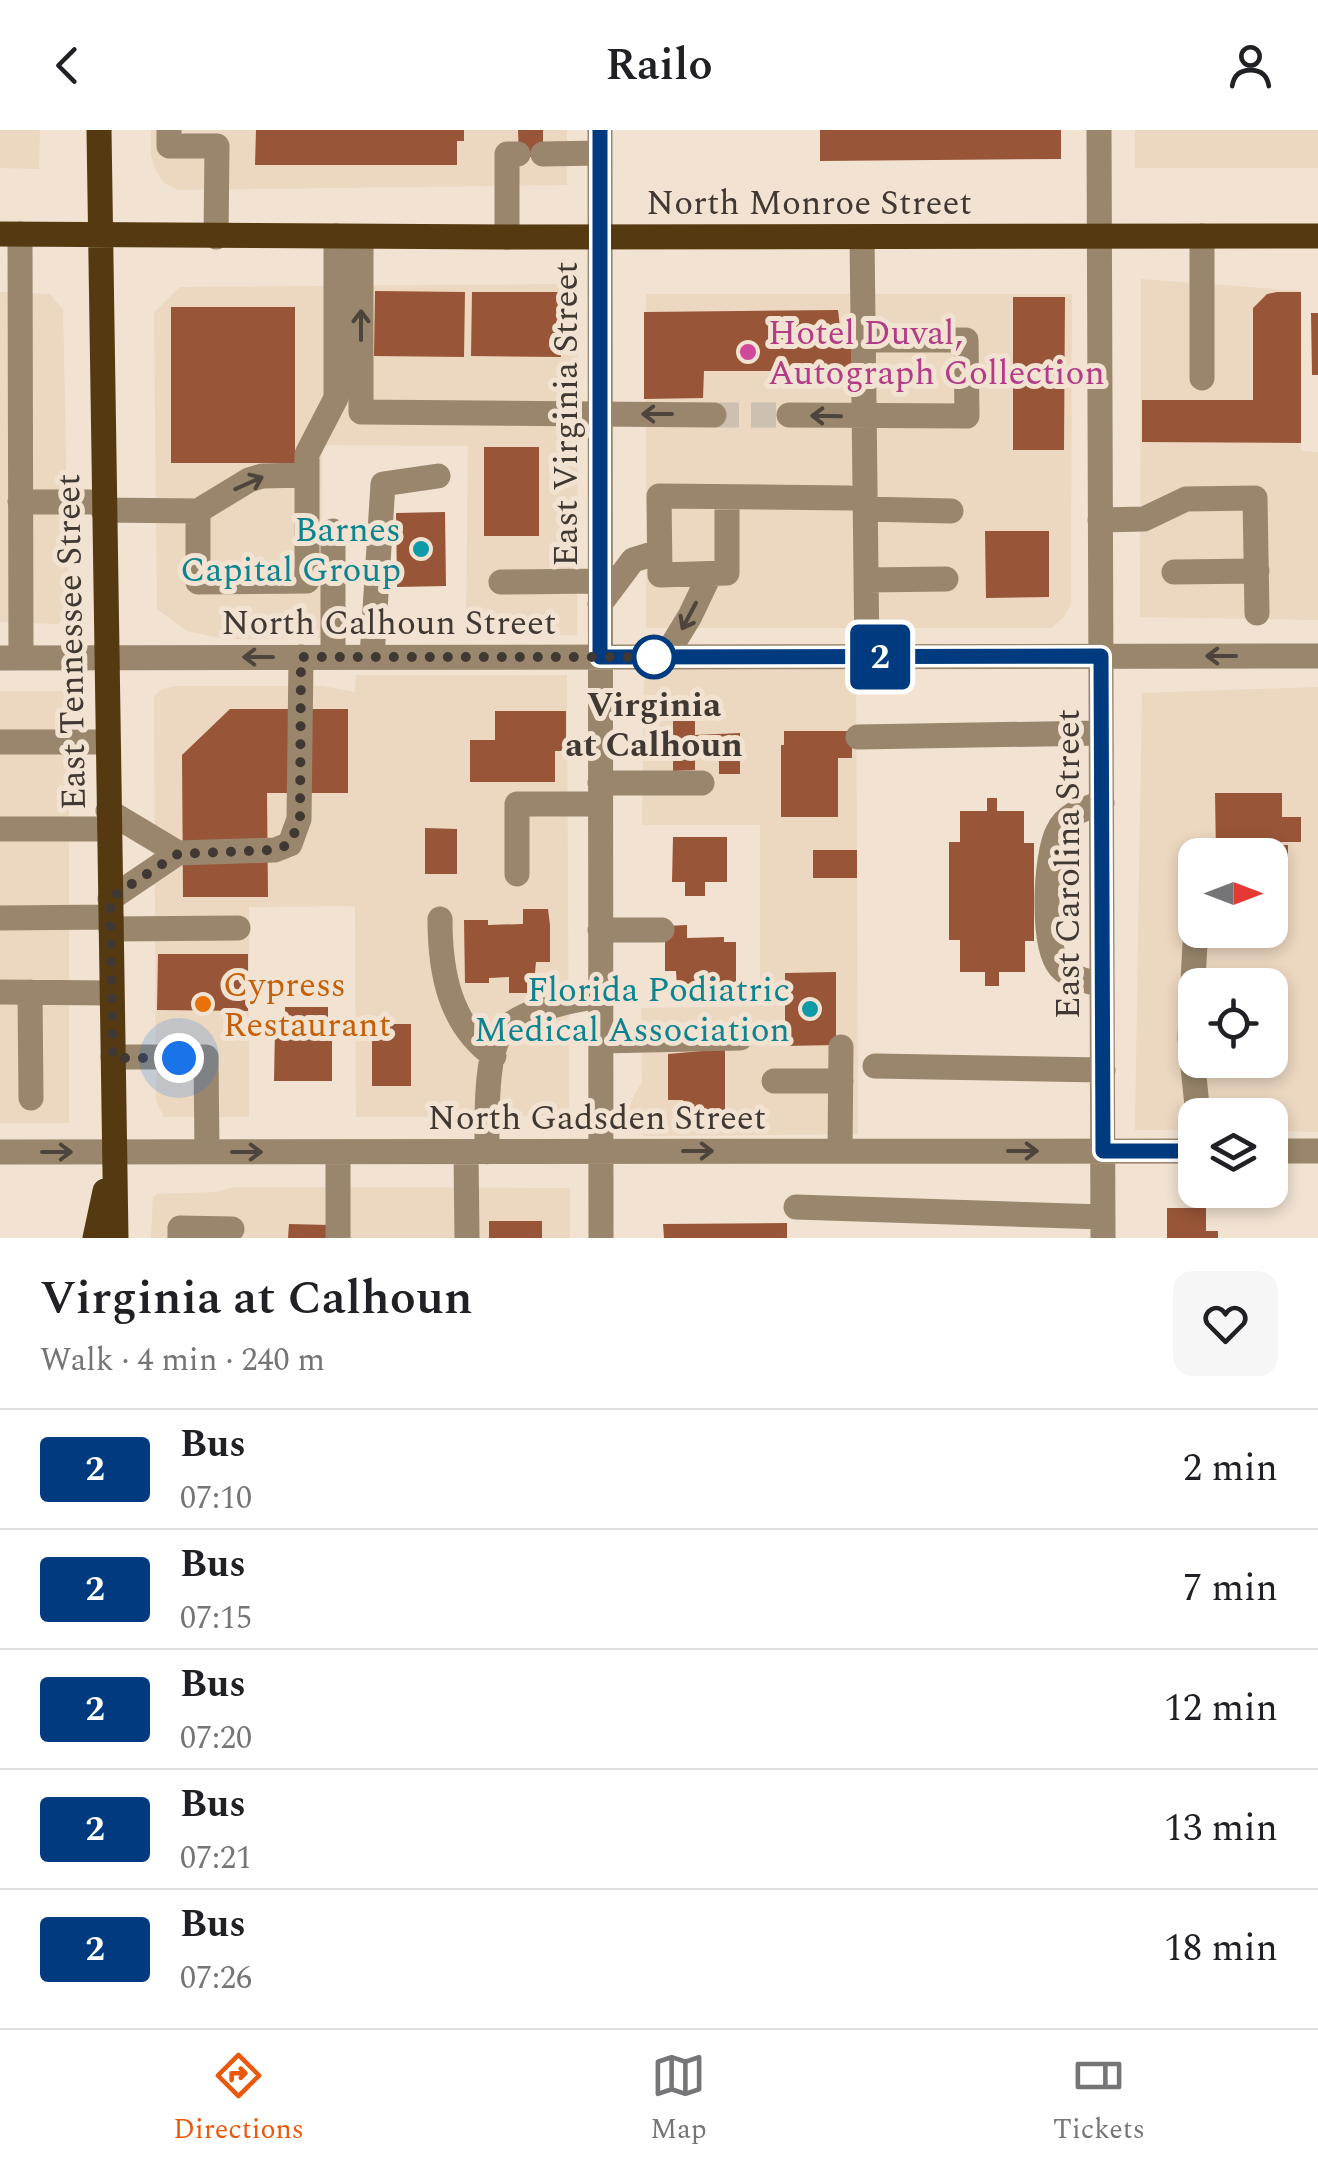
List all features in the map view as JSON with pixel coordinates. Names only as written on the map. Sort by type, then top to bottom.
[{"type":"main road","name":"East Tennessee Street","points":[[99,130],[116,1238]]},
{"type":"main road","name":"North Monroe Street","points":[[10,234],[1318,236]]},
{"type":"main road","name":"East Tennessee Street","points":[[94,1238],[115,1152]]},
{"type":"street","points":[[169,130],[169,146],[216,146],[216,237]]},
{"type":"street","name":"East Carolina Street","points":[[1099,130],[1103,1227]]},
{"type":"street","points":[[507,237],[507,154],[531,154],[600,142]]},
{"type":"street","name":"East Virginia Street","points":[[600,142],[600,1238]]},
{"type":"street","points":[[10,234],[10,450],[20,502],[10,658]]},
{"type":"street","points":[[198,511],[198,582],[307,581],[307,454],[336,398],[348,236]]},
{"type":"street","points":[[348,236],[361,412],[714,415]]},
{"type":"street","points":[[1202,236],[1202,378]]},
{"type":"street","points":[[862,237],[864,416],[857,503],[866,580],[867,657]]},
{"type":"street","points":[[789,415],[967,416],[966,340],[863,340]]},
{"type":"street","points":[[20,502],[198,511],[249,480],[307,475]]},
{"type":"street","points":[[372,657],[383,484],[438,476]]},
{"type":"street","points":[[727,497],[727,573],[660,575],[660,496],[727,497],[857,503],[951,510]]},
{"type":"street","points":[[1100,520],[1144,519],[1186,499],[1255,498],[1257,612]]},
{"type":"street","points":[[333,530],[333,657]]},
{"type":"street","points":[[501,582],[600,592],[633,560],[660,552]]},
{"type":"street","points":[[1174,572],[1256,571]]},
{"type":"street","points":[[665,657],[710,574]]},
{"type":"street","points":[[866,580],[946,579]]},
{"type":"street","name":"North Calhoun Street","points":[[10,658],[1318,656]]},
{"type":"street","points":[[0,829],[108,820],[178,854],[275,850],[290,844],[300,819],[301,657]]},
{"type":"street","points":[[858,737],[1101,732]]},
{"type":"street","points":[[0,742],[107,742]]},
{"type":"street","points":[[517,874],[517,804],[702,783]]},
{"type":"street","points":[[1102,803],[1070,814],[1058,830],[1049,853],[1048,896],[1053,955],[1060,967],[1075,978],[1102,985]]},
{"type":"street","points":[[110,915],[178,854]]},
{"type":"street","points":[[0,918],[110,915],[238,928]]},
{"type":"street","points":[[440,918],[442,963],[451,1000],[462,1024],[494,1056]]},
{"type":"street","points":[[600,930],[662,930]]},
{"type":"street","points":[[1196,948],[1190,1038],[1196,1098]]},
{"type":"street","points":[[0,992],[112,993]]},
{"type":"street","points":[[30,992],[31,1098]]},
{"type":"street","points":[[467,1238],[477,1152],[499,1036],[513,1023],[572,1000],[600,996]]},
{"type":"street","points":[[600,1040],[740,1038]]},
{"type":"street","points":[[840,1151],[842,1047]]},
{"type":"street","points":[[113,1058],[206,1058],[207,1152]]},
{"type":"street","points":[[875,1066],[1103,1070]]},
{"type":"street","points":[[774,1080],[841,1081]]},
{"type":"street","name":"North Gadsden Street","points":[[0,1152],[1178,1151]]},
{"type":"street","points":[[1288,1151],[1318,1151]]},
{"type":"street","points":[[338,1152],[338,1238]]},
{"type":"street","points":[[796,1207],[1052,1227],[1103,1227]]},
{"type":"street","points":[[180,1238],[180,1228],[232,1229]]},
{"type":"shaded area","points":[[0,130],[40,130],[39,169],[0,168]]},
{"type":"shaded area","points":[[151,130],[567,130],[567,185],[178,190],[164,183],[156,171],[151,156]]},
{"type":"shaded area","points":[[1135,130],[1318,130],[1318,168],[1135,168]]},
{"type":"shaded area","points":[[1141,279],[1301,291],[1301,451],[1318,452],[1318,620],[1140,617]]},
{"type":"shaded area","points":[[571,284],[578,292],[577,635],[466,635],[468,446],[322,445],[321,638],[224,639],[187,631],[157,609],[154,313],[180,287]]},
{"type":"shaded area","points":[[0,292],[50,294],[63,310],[69,606],[59,624],[0,622]]},
{"type":"shaded area","points":[[646,294],[1072,294],[1071,604],[1064,617],[1051,628],[646,628]]},
{"type":"shaded area","points":[[654,667],[856,667],[858,1134],[644,1136],[629,1118],[631,1102],[642,1081],[641,1008],[760,1006],[760,825],[642,825],[644,680]]},
{"type":"shaded area","points":[[356,675],[567,675],[569,1116],[356,1117],[355,906],[249,907],[249,1117],[164,1117],[156,1101],[154,696],[175,686],[322,686],[355,692]]},
{"type":"shaded area","points":[[1318,687],[1318,1132],[1288,1131],[1288,1098],[1178,1098],[1178,1130],[1135,1130],[1142,693]]},
{"type":"shaded area","points":[[0,691],[66,691],[69,695],[69,1123],[0,1123]]},
{"type":"shaded area","points":[[234,1187],[570,1188],[570,1238],[151,1238],[153,1197]]},
{"type":"building","points":[[256,130],[464,130],[464,141],[457,141],[457,165],[255,165]]},
{"type":"building","points":[[518,130],[543,130],[543,157],[519,157]]},
{"type":"building","points":[[820,130],[1061,130],[1061,159],[820,161]]},
{"type":"building","points":[[375,291],[465,292],[464,357],[374,356]]},
{"type":"building","points":[[472,292],[562,292],[561,357],[471,356]]},
{"type":"building","points":[[1301,292],[1301,443],[1142,442],[1142,400],[1253,400],[1253,308],[1267,294]]},
{"type":"building","points":[[1013,297],[1065,297],[1064,450],[1013,450]]},
{"type":"building","points":[[171,307],[295,307],[295,463],[171,463]]},
{"type":"building","name":"Hotel Duval, Autograph Collection","points":[[838,310],[842,344],[852,343],[852,379],[840,380],[834,371],[704,371],[703,398],[644,399],[644,312]]},
{"type":"building","points":[[1311,313],[1318,313],[1318,375],[1312,375]]},
{"type":"building","points":[[484,447],[539,447],[539,536],[484,536]]},
{"type":"building","name":"Barnes Capital Group","points":[[445,512],[446,586],[397,587],[396,513]]},
{"type":"building","points":[[985,531],[1049,531],[1049,597],[986,598]]},
{"type":"building","points":[[230,709],[348,709],[348,793],[267,793],[268,897],[183,897],[182,755]]},
{"type":"building","points":[[495,711],[566,711],[566,751],[555,751],[555,782],[470,782],[470,740],[495,740]]},
{"type":"building","points":[[673,717],[695,717],[695,735],[740,733],[740,774],[719,774],[719,757],[695,757],[695,770],[673,771]]},
{"type":"building","points":[[784,731],[852,731],[852,758],[838,758],[838,817],[781,817]]},
{"type":"building","points":[[1215,793],[1282,793],[1282,817],[1301,817],[1301,842],[1288,842],[1288,838],[1216,838]]},
{"type":"building","points":[[987,798],[997,798],[997,811],[1024,811],[1024,843],[1034,843],[1034,941],[1025,941],[1025,972],[999,972],[999,986],[985,986],[985,972],[960,972],[960,940],[949,940],[949,842],[960,842],[960,811],[987,811]]},
{"type":"building","points":[[425,828],[457,829],[457,874],[425,874]]},
{"type":"building","points":[[673,837],[727,837],[727,882],[705,882],[705,896],[685,896],[685,882],[672,882]]},
{"type":"building","points":[[813,850],[857,850],[857,878],[813,878]]},
{"type":"building","points":[[523,909],[548,909],[550,925],[550,962],[536,962],[533,993],[509,993],[509,977],[489,978],[489,983],[465,983],[464,920],[488,920],[488,925],[523,924]]},
{"type":"building","points":[[687,925],[687,938],[724,937],[724,942],[736,942],[736,987],[677,988],[676,971],[665,971],[665,926]]},
{"type":"building","points":[[158,954],[248,954],[248,1011],[157,1010]]},
{"type":"building","name":"Florida Podiatric Medical Association","points":[[836,972],[836,1045],[785,1046],[785,973]]},
{"type":"building","points":[[285,1007],[328,1007],[332,1081],[274,1081],[275,1028],[285,1028]]},
{"type":"building","points":[[372,1024],[411,1024],[411,1086],[372,1086]]},
{"type":"building","points":[[725,1049],[725,1114],[683,1114],[683,1100],[668,1100],[668,1054]]},
{"type":"building","points":[[1167,1208],[1206,1208],[1206,1231],[1218,1231],[1218,1238],[1167,1238]]},
{"type":"building","points":[[489,1221],[542,1221],[542,1238],[489,1238]]},
{"type":"building","points":[[787,1223],[787,1238],[664,1238],[663,1224]]},
{"type":"building","points":[[289,1224],[329,1225],[329,1238],[288,1238]]},
{"type":"tunnel","points":[[714,415],[789,415]]},
{"type":"bus line","name":"2","points":[[600,130],[600,657],[1101,656],[1103,1151],[1178,1151]]},
{"type":"place","name":"Hotel Duval, Autograph Collection","points":[[748,352]]},
{"type":"place","name":"Barnes Capital Group","points":[[421,549]]},
{"type":"place","name":"Virginia at Calhoun","points":[[654,657]]},
{"type":"place","name":"Cypress Restaurant","points":[[203,1004]]},
{"type":"place","name":"Florida Podiatric Medical Association","points":[[810,1009]]},
{"type":"route","points":[[179,1058],[113,1058],[110,898],[178,854],[275,850],[290,844],[300,819],[301,657],[665,657],[654,657]]}]
